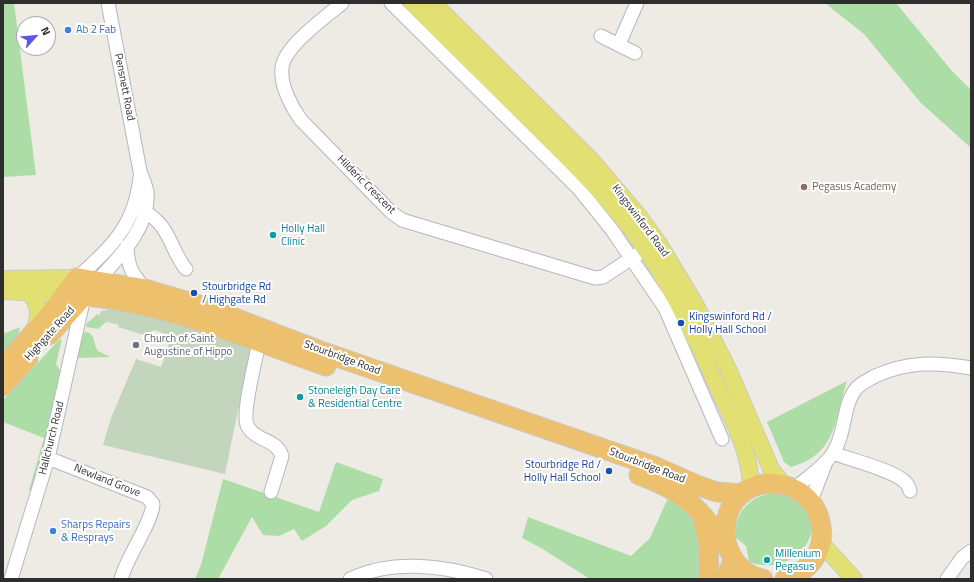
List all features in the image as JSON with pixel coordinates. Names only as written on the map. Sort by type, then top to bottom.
[{"type":"highway","name":"Stourbridge Road","points":[[77,278],[145,289],[206,307],[371,369],[656,467],[699,486],[717,492],[746,491],[767,484],[789,486]]},
{"type":"highway","name":"Highgate Road","points":[[3,386],[75,295],[77,278]]},
{"type":"highway","name":"Highgate Road","points":[[3,367],[34,332],[75,295],[98,281]]},
{"type":"highway","name":"Stourbridge Road","points":[[75,295],[116,301],[190,318],[541,439],[651,479],[682,496],[699,510],[744,571],[763,579]]},
{"type":"highway","points":[[789,486],[811,501],[821,521],[821,543],[816,555],[808,567],[794,578]]},
{"type":"highway","points":[[726,579],[730,553],[727,518],[733,505],[746,491]]},
{"type":"highway","points":[[699,510],[707,533],[709,579]]},
{"type":"main road","name":"Kingswinford Road","points":[[412,3],[566,155],[603,194],[645,248],[670,288],[713,375],[745,449],[751,473],[746,491]]},
{"type":"main road","name":"Kingswinford Road","points":[[433,3],[592,161],[651,233],[695,304],[729,371],[771,469],[789,486]]},
{"type":"main road","name":"Stourbridge Road","points":[[3,279],[77,278]]},
{"type":"main road","name":"Stourbridge Road","points":[[3,291],[75,295]]},
{"type":"main road","points":[[29,293],[34,298],[38,311],[38,319],[34,332]]},
{"type":"main road","points":[[821,543],[854,579]]},
{"type":"street","name":"Pensnett Road","points":[[77,278],[110,248],[123,232],[140,209],[147,191],[140,171],[108,3]]},
{"type":"street","name":"Hilderic Crescent","points":[[342,3],[288,52],[282,67],[283,80],[293,109],[301,120],[391,212],[402,220],[595,278],[603,277],[645,248]]},
{"type":"street","name":"Kingswinford Road","points":[[391,3],[578,188],[612,230],[665,308],[681,341],[722,439]]},
{"type":"street","points":[[619,44],[637,3]]},
{"type":"street","points":[[601,36],[635,53]]},
{"type":"street","name":"Pensnett Road","points":[[98,281],[127,246],[140,225],[140,209]]},
{"type":"street","points":[[140,209],[162,224],[180,264]]},
{"type":"street","points":[[127,246],[130,270],[145,289]]},
{"type":"street","name":"Hallchurch Road","points":[[11,579],[48,458],[75,295]]},
{"type":"street","name":"Kingswinford Road","points":[[681,341],[699,363],[713,375]]},
{"type":"street","points":[[260,343],[251,378],[246,419],[247,426],[252,432],[277,446],[282,456],[271,492]]},
{"type":"street","points":[[811,501],[830,457],[841,438],[855,390],[862,384],[891,369],[919,363],[941,363],[971,368]]},
{"type":"street","points":[[789,486],[830,457]]},
{"type":"street","points":[[830,457],[897,477],[908,485],[910,492]]},
{"type":"street","name":"Newland Grove","points":[[48,458],[147,497],[153,504],[150,517],[124,565],[121,579]]},
{"type":"street","points":[[947,579],[962,558],[971,551]]},
{"type":"street","points":[[350,579],[390,568],[417,566],[462,571],[486,579]]},
{"type":"green space","points":[[3,3],[14,3],[16,19],[16,56],[21,56],[36,175],[3,177]]},
{"type":"green space","points":[[825,3],[896,3],[952,71],[971,90],[971,148],[921,103],[864,34]]},
{"type":"green space","points":[[124,309],[186,326],[251,347],[225,474],[103,445],[111,418],[136,359],[161,367],[170,341],[164,339],[165,334],[154,330],[151,332],[150,337],[118,327],[119,325],[103,321],[99,317],[101,311]]},
{"type":"green space","points":[[99,313],[98,315],[106,322],[98,329],[86,327],[87,323]]},
{"type":"green space","points":[[20,327],[20,331],[16,337],[3,352],[3,334]]},
{"type":"green space","points":[[84,332],[91,334],[98,351],[110,357],[77,358]]},
{"type":"green space","points":[[62,339],[56,364],[63,375],[48,440],[32,491],[29,490],[44,438],[3,422],[3,400],[59,340]]},
{"type":"green space","points":[[847,381],[832,433],[826,444],[818,453],[806,461],[791,467],[784,462],[767,422]]},
{"type":"green space","points":[[336,462],[383,479],[379,491],[352,500],[326,526],[302,541],[294,529],[279,536],[263,535],[252,517],[218,579],[195,579],[201,565],[223,479],[319,512]]},
{"type":"green space","points":[[775,493],[796,500],[808,511],[812,525],[809,539],[801,552],[787,561],[770,565],[749,562],[746,546],[735,537],[738,520],[741,513],[751,501],[766,494]]},
{"type":"green space","points":[[668,498],[689,515],[698,532],[701,553],[702,579],[590,579],[541,548],[522,538],[528,517],[631,556],[650,538]]},
{"type":"place","name":"Ab 2 Fab","points":[[68,30]]},
{"type":"place","name":"Pegasus Academy","points":[[804,187]]},
{"type":"place","name":"Holly Hall Clinic","points":[[273,235]]},
{"type":"place","name":"Stourbridge Rd / Highgate Rd","points":[[194,293]]},
{"type":"place","name":"Kingswinford Rd / Holly Hall School","points":[[681,323]]},
{"type":"place","name":"Church of Saint Augustine of Hippo","points":[[136,345]]},
{"type":"place","name":"Stoneleigh Day Care & Residential Centre","points":[[300,397]]},
{"type":"place","name":"Stourbridge Rd / Holly Hall School","points":[[609,471]]},
{"type":"place","name":"Sharps Repairs & Resprays","points":[[53,531]]},
{"type":"place","name":"Millenium Pegasus","points":[[767,560]]}]
